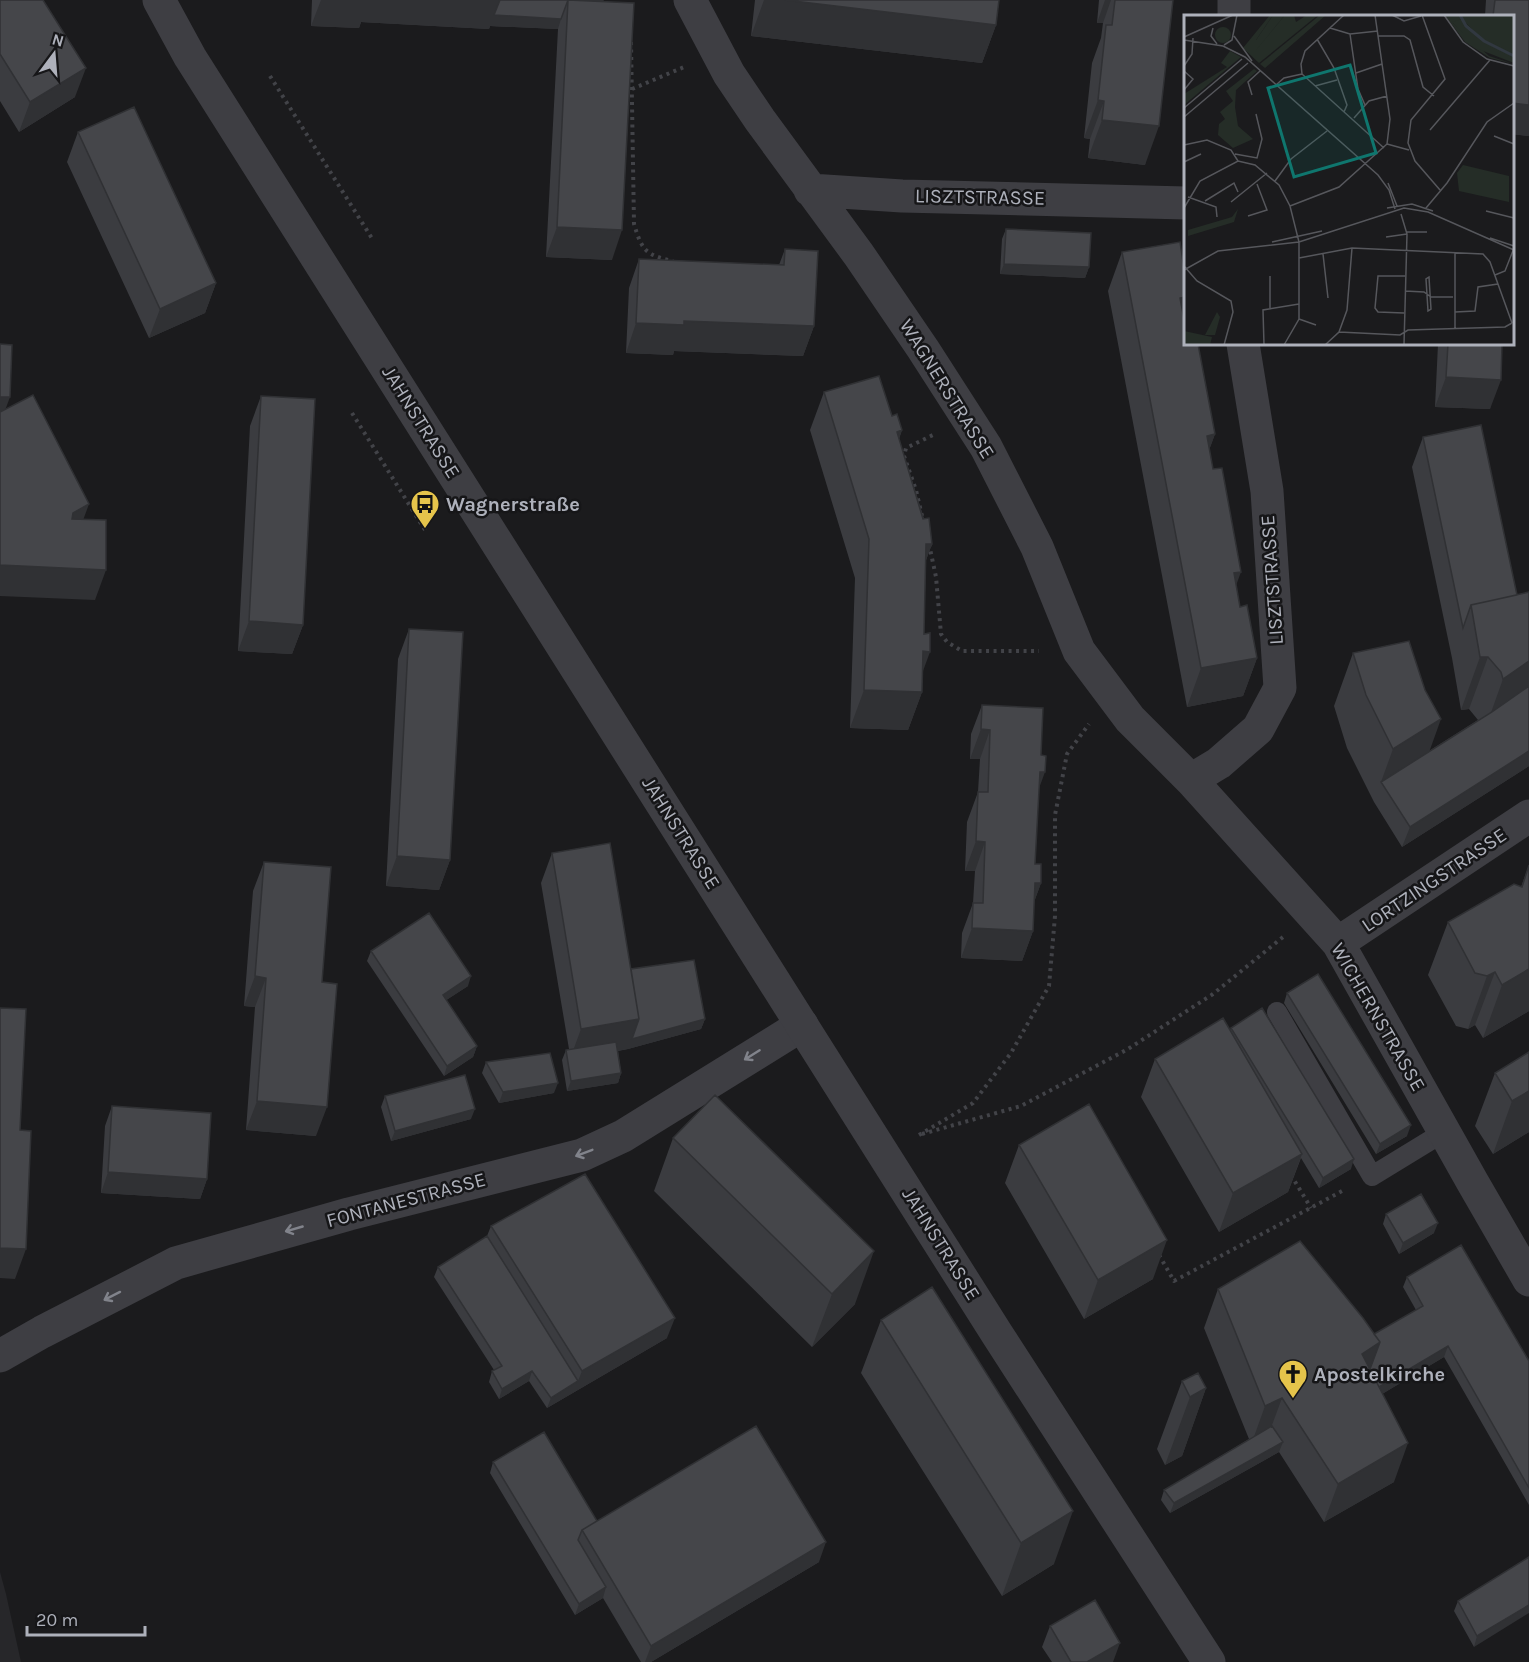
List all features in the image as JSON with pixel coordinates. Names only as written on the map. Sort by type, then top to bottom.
[{"type":"street","name":"JAHNSTRASSE","points":[[159,0],[190,57],[997,1334],[1209,1662]]},
{"type":"street","name":"WAGNERSTRASSE","points":[[690,0],[729,74],[810,190],[859,255],[986,447],[1036,547],[1079,651],[1130,719],[1191,780]]},
{"type":"street","name":"LISZTSTRASSE","points":[[810,190],[902,196],[1184,203]]},
{"type":"street","name":"LISZTSTRASSE","points":[[1191,780],[1219,763],[1258,729],[1280,688],[1267,490],[1243,345]]},
{"type":"street","name":"WICHERNSTRASSE","points":[[1191,780],[1338,943],[1529,1280]]},
{"type":"street","name":"LORTZINGSTRASSE","points":[[1338,943],[1529,816]]},
{"type":"street","name":"FONTANESTRASSE","points":[[0,1356],[176,1263],[349,1214],[582,1155],[623,1136],[802,1025]]},
{"type":"lane","points":[[1277,1012],[1372,1176],[1444,1132]]},
{"type":"path","points":[[632,42],[633,224],[639,243],[650,255],[671,261],[683,261]]},
{"type":"path","points":[[632,88],[686,66]]},
{"type":"path","points":[[270,76],[373,240]]},
{"type":"path","points":[[352,413],[425,530]]},
{"type":"path","points":[[923,520],[916,490],[904,456],[906,448],[942,430]]},
{"type":"path","points":[[928,542],[936,577],[940,634],[947,642],[962,651],[1046,651]]},
{"type":"path","points":[[1091,721],[1067,754],[1055,815],[1055,916],[1049,986],[1011,1053],[973,1103],[919,1135],[1021,1106],[1128,1049],[1213,994],[1286,935]]},
{"type":"path","points":[[1288,1170],[1311,1208]]},
{"type":"path","points":[[1158,1254],[1174,1281],[1372,1176]]},
{"type":"shaded area","points":[[0,1572],[6,1594],[21,1662],[0,1662]]},
{"type":"building","points":[[0,0],[43,0],[86,68],[30,102],[0,54]]},
{"type":"building","points":[[500,0],[568,0],[561,19],[494,15]]},
{"type":"building","points":[[568,0],[634,3],[622,230],[557,227]]},
{"type":"building","points":[[785,0],[999,0],[996,25]]},
{"type":"building","points":[[1115,0],[1173,0],[1159,126],[1102,120],[1104,101],[1098,100],[1106,25],[1112,25]]},
{"type":"building","points":[[1495,0],[1529,0],[1529,105],[1514,103],[1514,15],[1493,15]]},
{"type":"building","points":[[134,107],[216,283],[160,309],[78,132]]},
{"type":"building","points":[[1006,229],[1091,233],[1089,267],[1004,264]]},
{"type":"building","points":[[1180,242],[1184,268],[1184,297],[1180,298],[1184,319],[1184,345],[1198,345],[1215,434],[1207,436],[1213,469],[1222,468],[1241,572],[1234,573],[1240,607],[1247,605],[1257,658],[1201,668],[1122,252]]},
{"type":"building","points":[[785,249],[818,251],[814,326],[684,321],[684,325],[636,323],[639,259],[784,265]]},
{"type":"building","points":[[0,344],[12,345],[10,397],[0,397]]},
{"type":"building","points":[[1448,345],[1502,345],[1501,380],[1446,377]]},
{"type":"building","points":[[879,376],[892,416],[897,414],[902,430],[897,432],[923,519],[929,518],[932,544],[926,544],[924,634],[930,633],[930,652],[923,651],[922,692],[864,690],[869,539],[824,392]]},
{"type":"building","points":[[33,395],[89,504],[73,513],[72,519],[106,520],[106,570],[0,565],[0,412]]},
{"type":"building","points":[[261,396],[315,399],[303,625],[249,621]]},
{"type":"building","points":[[1481,425],[1517,595],[1471,605],[1463,628],[1423,437]]},
{"type":"building","points":[[1529,592],[1529,661],[1503,679],[1501,672],[1488,657],[1480,657],[1471,605]]},
{"type":"building","points":[[409,629],[463,632],[450,860],[397,856]]},
{"type":"building","points":[[1409,641],[1425,690],[1441,719],[1393,749],[1366,695],[1353,653]]},
{"type":"building","points":[[1529,686],[1529,751],[1410,827],[1381,782]]},
{"type":"building","points":[[982,705],[1043,708],[1041,755],[1046,756],[1045,772],[1040,772],[1035,864],[1041,864],[1041,883],[1035,883],[1033,931],[972,928],[973,903],[983,903],[985,842],[976,841],[978,792],[988,792],[990,730],[981,729]]},
{"type":"building","points":[[610,843],[639,1019],[581,1029],[552,853]]},
{"type":"building","points":[[264,862],[331,867],[322,982],[337,984],[327,1107],[257,1101],[266,978],[255,976]]},
{"type":"building","points":[[1529,865],[1529,969],[1502,985],[1495,972],[1487,976],[1475,973],[1448,922],[1514,884],[1522,887]]},
{"type":"building","points":[[429,913],[471,976],[443,995],[477,1046],[447,1066],[371,951]]},
{"type":"building","points":[[694,960],[705,1019],[632,1039],[639,1019],[631,969]]},
{"type":"building","points":[[1318,974],[1411,1125],[1380,1144],[1287,993]]},
{"type":"building","points":[[0,1008],[26,1009],[20,1130],[31,1131],[26,1249],[0,1248]]},
{"type":"building","points":[[1262,1008],[1354,1159],[1323,1178],[1231,1028]]},
{"type":"building","points":[[1223,1018],[1302,1154],[1233,1193],[1155,1059]]},
{"type":"building","points":[[616,1042],[621,1073],[571,1081],[566,1050]]},
{"type":"building","points":[[1529,1052],[1529,1091],[1512,1101],[1495,1073]]},
{"type":"building","points":[[550,1053],[558,1083],[503,1092],[486,1062]]},
{"type":"building","points":[[465,1075],[475,1109],[395,1131],[385,1096]]},
{"type":"building","points":[[715,1095],[874,1251],[832,1294],[673,1138]]},
{"type":"building","points":[[1089,1104],[1167,1240],[1098,1280],[1019,1145]]},
{"type":"building","points":[[112,1106],[211,1113],[207,1179],[108,1172]]},
{"type":"building","points":[[585,1174],[675,1318],[582,1371],[491,1226]]},
{"type":"building","points":[[1421,1194],[1438,1223],[1403,1243],[1386,1214]]},
{"type":"building","points":[[487,1236],[578,1381],[551,1398],[532,1371],[502,1389],[492,1371],[502,1366],[438,1267]]},
{"type":"building","name":"Apostelkirche","points":[[1300,1241],[1380,1342],[1362,1354],[1408,1443],[1338,1484],[1282,1398],[1265,1406],[1218,1289]]},
{"type":"building","points":[[1461,1245],[1529,1361],[1529,1488],[1448,1346],[1379,1387],[1370,1369],[1380,1342],[1374,1334],[1423,1306],[1407,1277]]},
{"type":"building","points":[[932,1287],[1073,1511],[1021,1543],[881,1320]]},
{"type":"building","points":[[1198,1373],[1206,1388],[1190,1397],[1182,1381]]},
{"type":"building","points":[[756,1426],[826,1542],[651,1646],[582,1530]]},
{"type":"building","points":[[1272,1426],[1283,1442],[1174,1503],[1164,1490]]},
{"type":"building","points":[[544,1432],[597,1521],[582,1530],[578,1540],[606,1587],[579,1604],[493,1462]]},
{"type":"building","points":[[1529,1557],[1529,1605],[1477,1636],[1458,1601]]},
{"type":"building","points":[[1095,1600],[1120,1643],[1087,1662],[1071,1662],[1050,1626]]},
{"type":"place","name":"Wagnerstraße","points":[[425,530]]},
{"type":"place","name":"Apostelkirche","points":[[1293,1400]]}]
